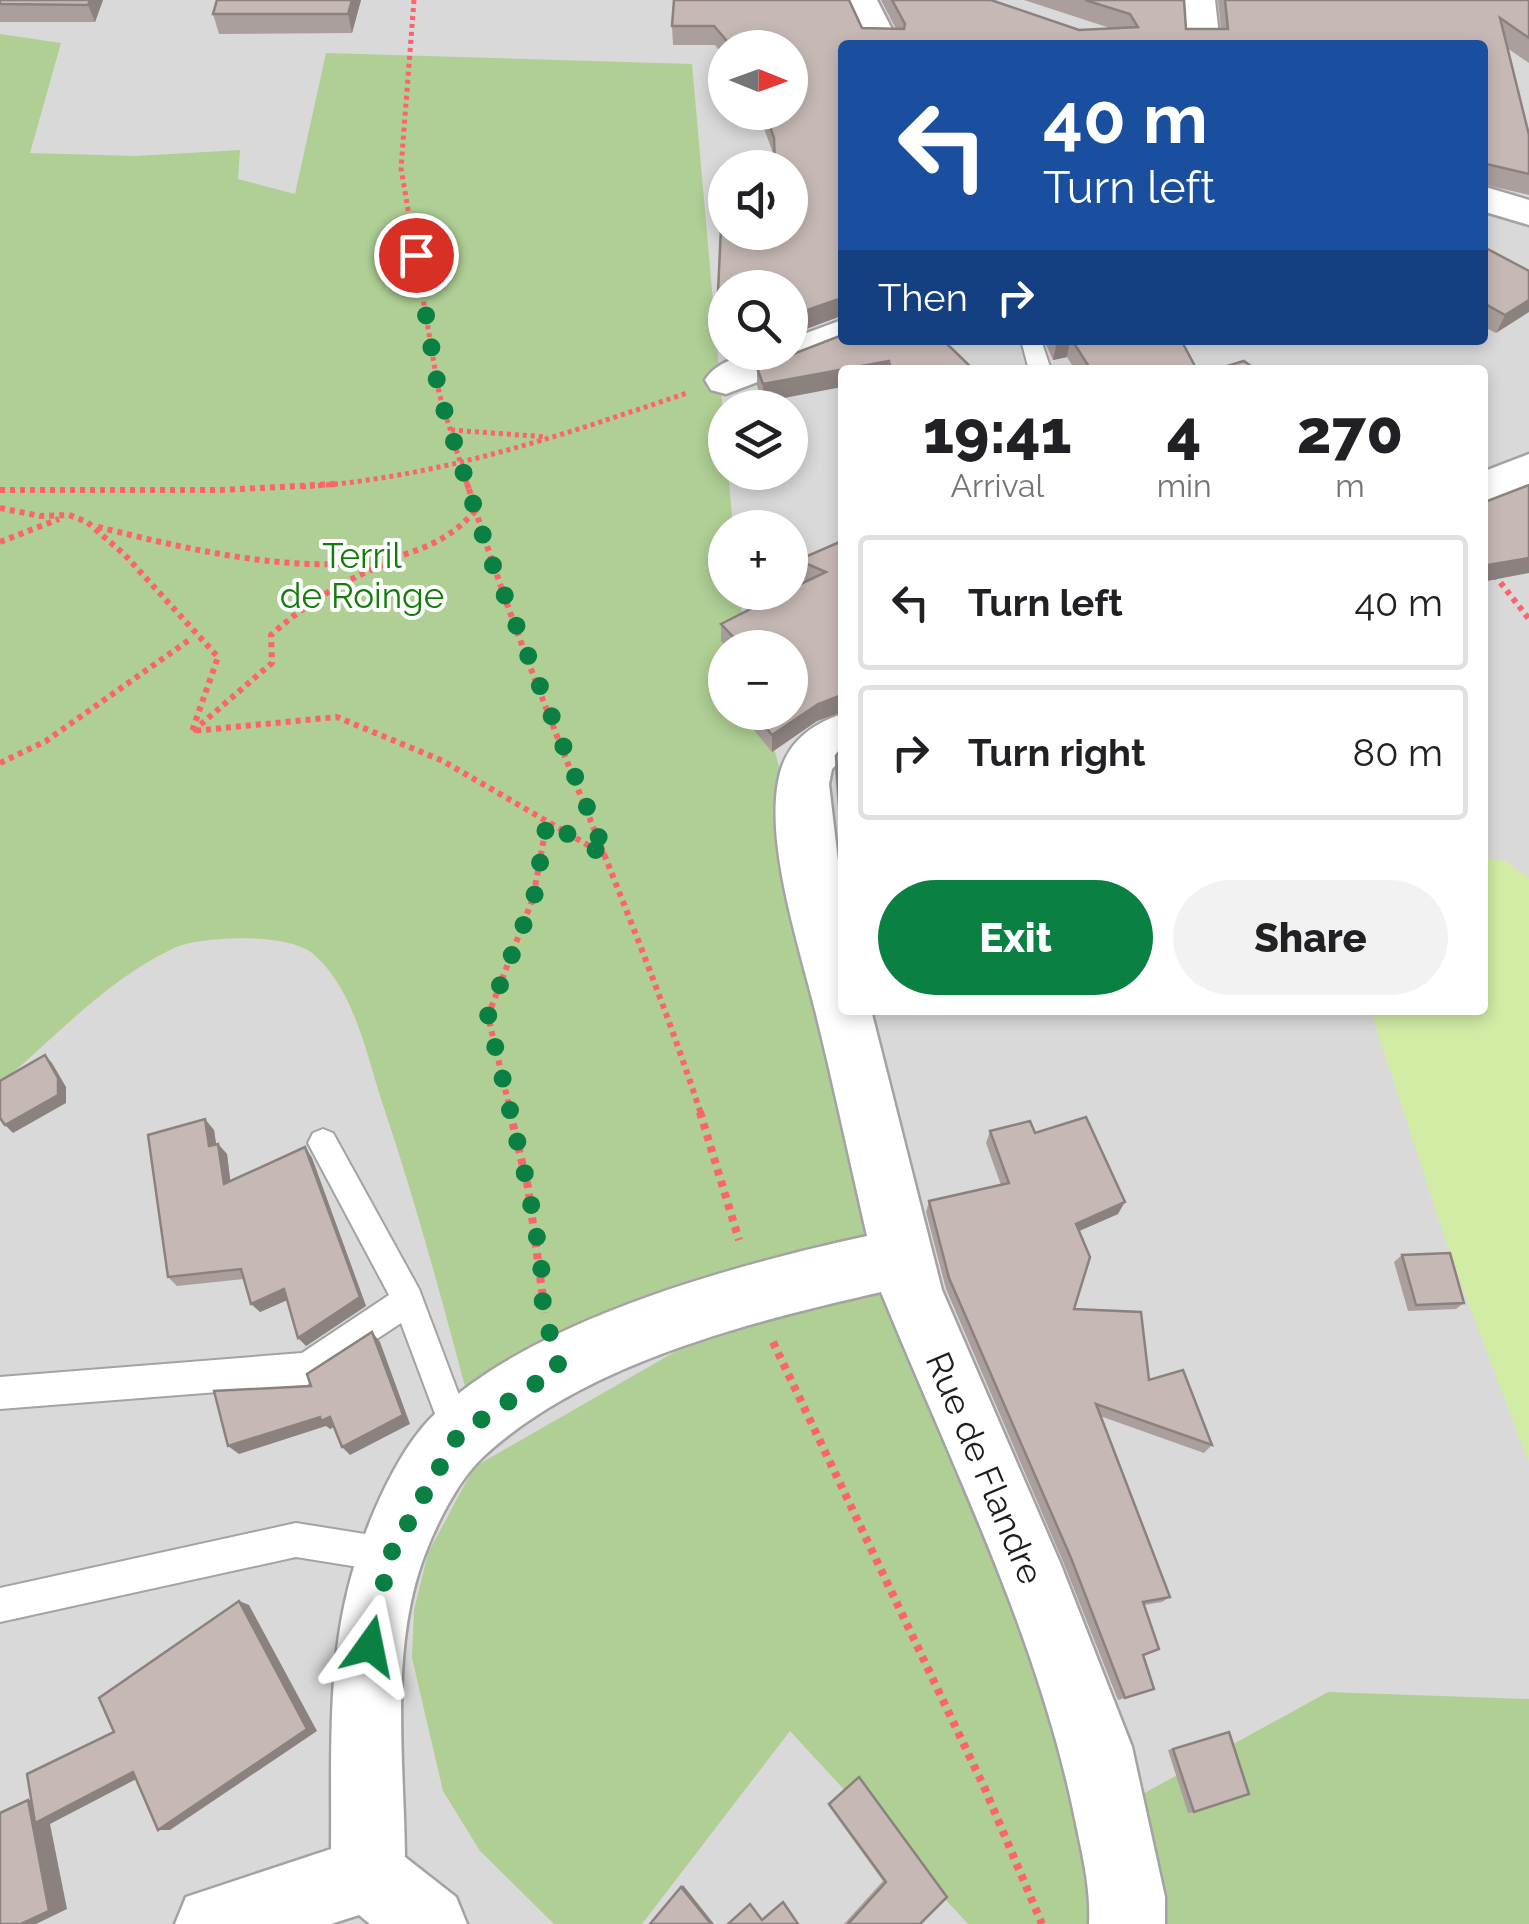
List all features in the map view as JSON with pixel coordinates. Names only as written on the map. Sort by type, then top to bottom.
[{"type":"street","points":[[860,0],[880,40]]},
{"type":"street","points":[[1198,0],[1202,40]]},
{"type":"street","points":[[1488,200],[1529,213]]},
{"type":"street","points":[[726,380],[838,336]]},
{"type":"street","points":[[1488,488],[1529,470]]},
{"type":"street","name":"Rue de Flandre","points":[[838,736],[829,740],[807,766],[804,817],[838,984]]},
{"type":"street","name":"Rue de Flandre","points":[[845,1015],[911,1291],[1038,1589],[1096,1747],[1128,1897],[1127,1924]]},
{"type":"street","points":[[368,1875],[370,1646],[390,1555],[458,1435],[559,1368],[759,1309],[902,1258]]},
{"type":"street","points":[[213,1924],[368,1875]]},
{"type":"street","points":[[368,1875],[429,1924]]},
{"type":"lane","points":[[323,1143],[408,1300],[458,1435]]},
{"type":"lane","points":[[0,1393],[308,1369],[408,1300]]},
{"type":"lane","points":[[0,1606],[296,1540],[390,1555]]},
{"type":"path","points":[[414,0],[401,168],[439,393],[475,511],[712,1142],[759,1309],[986,1789],[1042,1924]]},
{"type":"path","points":[[0,490],[235,488],[438,469],[553,438],[726,380]]},
{"type":"path","points":[[451,430],[494,430],[553,438]]},
{"type":"path","points":[[0,508],[43,517],[69,516],[97,527],[280,561],[411,555]]},
{"type":"path","points":[[192,732],[272,663],[271,635],[300,608],[339,580],[452,537],[475,511]]},
{"type":"path","points":[[0,542],[69,516]]},
{"type":"path","points":[[97,527],[130,559],[192,638],[218,657],[192,732]]},
{"type":"path","points":[[1488,567],[1529,618]]},
{"type":"path","points":[[0,763],[46,741],[192,638]]},
{"type":"path","points":[[192,732],[337,717],[443,761],[606,856]]},
{"type":"path","points":[[547,822],[534,898],[488,1016],[528,1187],[541,1260],[543,1308],[559,1368]]},
{"type":"shaded area","points":[[0,0],[1529,0],[1529,1924],[0,1924]]},
{"type":"green space","name":"Terril de Roinge","points":[[0,34],[61,43],[30,153],[136,156],[240,150],[238,179],[295,194],[326,53],[692,64],[710,270],[708,370],[719,370],[721,390],[708,390],[708,490],[730,490],[731,510],[708,510],[708,610],[742,610],[744,630],[708,630],[708,730],[769,730],[838,995],[838,1015],[844,1015],[1110,1812],[1328,1692],[1529,1699],[1529,1924],[968,1924],[790,1731],[642,1924],[554,1924],[480,1851],[443,1791],[412,1658],[414,1610],[428,1553],[474,1467],[800,1280],[741,1287],[480,1444],[422,1230],[364,1043],[348,1003],[326,967],[312,953],[284,942],[243,938],[185,944],[148,962],[82,1011],[0,1084]]},
{"type":"green space","points":[[1488,858],[1505,861],[1529,878],[1529,1464],[1451,1257],[1372,1015],[1488,1015]]},
{"type":"building","points":[[0,0],[90,0],[88,5],[0,4]]},
{"type":"building","points":[[217,0],[352,0],[348,14],[213,14]]},
{"type":"building","points":[[674,0],[849,0],[862,28],[904,29],[892,0],[991,0],[1079,30],[1138,27],[1130,14],[1085,0],[1184,0],[1186,29],[1228,29],[1225,0],[1529,0],[1529,38],[1500,18],[1529,135],[1529,174],[1488,164],[1488,40],[838,40],[838,299],[808,310],[808,270],[719,270],[720,250],[808,250],[808,150],[774,150],[771,130],[808,130],[808,30],[717,30],[714,26],[672,26]]},
{"type":"building","points":[[1488,249],[1529,271],[1529,300],[1505,315],[1488,305]]},
{"type":"building","points":[[838,337],[838,345],[948,345],[969,365],[890,365],[889,361],[838,365],[838,370],[763,384],[758,370],[808,370],[808,348]]},
{"type":"building","points":[[1075,345],[1184,345],[1194,365],[1088,365]]},
{"type":"building","points":[[1529,485],[1529,558],[1488,565],[1488,501]]},
{"type":"building","points":[[838,543],[838,696],[808,711],[808,630],[727,630],[721,624],[749,610],[808,610],[808,580],[826,572],[808,564],[808,556]]},
{"type":"building","points":[[45,1055],[58,1078],[58,1095],[5,1125],[0,1118],[0,1081]]},
{"type":"building","points":[[1086,1117],[1125,1202],[1076,1224],[1090,1257],[1074,1309],[1141,1312],[1149,1380],[1183,1370],[1212,1445],[1096,1404],[1170,1597],[1143,1602],[1159,1649],[1143,1655],[1154,1689],[1125,1698],[1071,1558],[949,1278],[929,1201],[1009,1183],[990,1131],[1030,1121],[1035,1133]]},
{"type":"building","points":[[205,1119],[209,1146],[218,1144],[224,1184],[305,1147],[360,1297],[298,1338],[284,1289],[251,1304],[241,1269],[168,1277],[148,1135]]},
{"type":"building","points":[[1450,1253],[1464,1303],[1416,1305],[1402,1255]]},
{"type":"building","points":[[372,1332],[403,1415],[342,1447],[330,1417],[228,1446],[214,1391],[311,1386],[307,1374]]},
{"type":"building","points":[[239,1601],[307,1729],[158,1830],[133,1772],[35,1823],[27,1774],[114,1732],[99,1698]]},
{"type":"building","points":[[1229,1732],[1249,1794],[1194,1812],[1173,1749]]},
{"type":"building","points":[[859,1777],[947,1897],[920,1924],[848,1924],[886,1882],[829,1804]]},
{"type":"building","points":[[28,1800],[49,1911],[21,1924],[0,1924],[0,1813]]},
{"type":"building","points":[[681,1887],[711,1924],[650,1924]]},
{"type":"building","points":[[783,1902],[798,1924],[728,1924],[750,1904],[762,1920]]},
{"type":"route","points":[[370,1646],[390,1555],[458,1435],[559,1368],[543,1308],[541,1260],[528,1187],[488,1016],[534,898],[547,822],[606,856],[489,555],[439,393],[416,255]]}]
